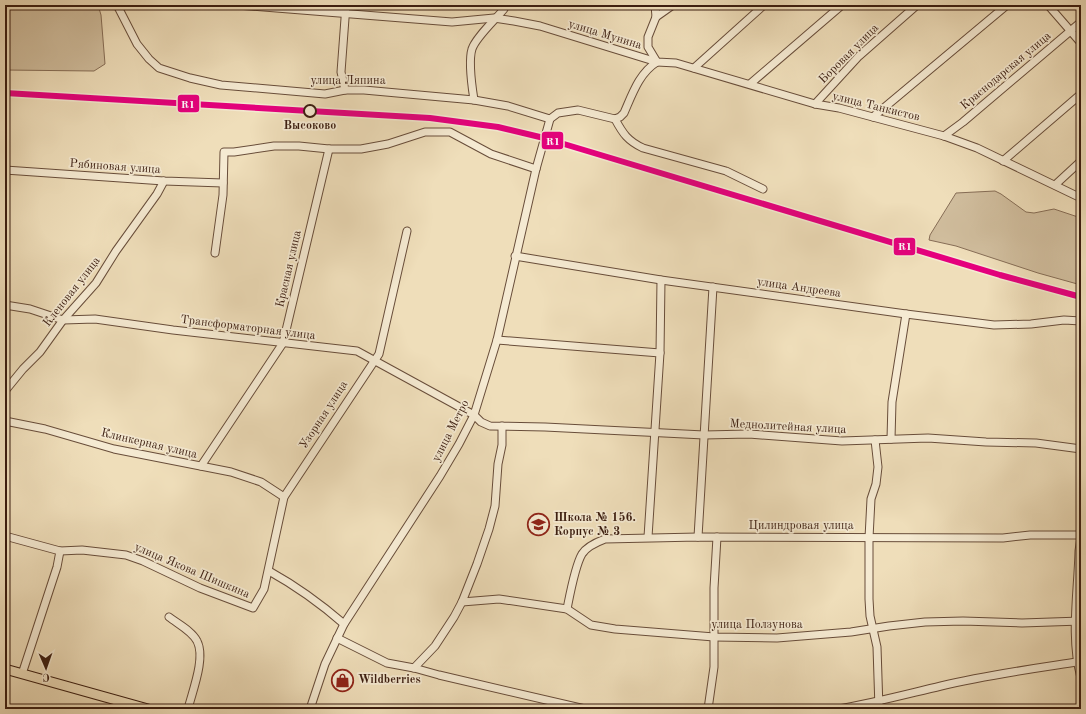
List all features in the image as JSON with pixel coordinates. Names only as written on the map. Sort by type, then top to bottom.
[{"type":"main road","points":[[5,669],[148,709]]},
{"type":"street","name":"улица Ляпина","points":[[117,5],[137,44],[149,59],[160,68],[190,78],[221,85],[325,94],[345,90],[364,90],[474,100],[508,106],[550,119]]},
{"type":"street","name":"улица Мунина","points":[[237,5],[452,22],[497,18],[540,26],[657,62]]},
{"type":"street","points":[[345,90],[341,72],[346,5]]},
{"type":"street","points":[[474,100],[471,72],[472,49],[504,9],[504,5]]},
{"type":"street","points":[[550,119],[558,113],[578,110],[615,119],[624,113],[644,73],[650,66],[657,62],[648,47],[648,37],[656,17],[655,5]]},
{"type":"street","points":[[656,17],[673,5]]},
{"type":"street","points":[[694,68],[764,5]]},
{"type":"street","points":[[750,84],[842,5]]},
{"type":"street","name":"Боровая улица","points":[[815,104],[859,56],[916,5]]},
{"type":"street","points":[[873,117],[1007,5]]},
{"type":"street","points":[[1048,5],[1081,43]]},
{"type":"street","name":"Краснодарская улица","points":[[944,136],[963,122],[1081,22]]},
{"type":"street","name":"улица Танкистов","points":[[657,62],[676,63],[815,104],[839,108],[944,136],[977,148],[1081,198]]},
{"type":"street","points":[[1003,161],[1081,94]]},
{"type":"street","name":"улица Метро","points":[[310,709],[325,664],[344,624],[440,476],[474,414],[496,340],[536,169],[550,119]]},
{"type":"street","points":[[615,119],[626,137],[632,143],[643,148],[726,171],[763,189]]},
{"type":"street","points":[[215,253],[223,183],[224,152],[274,146],[299,146],[329,149],[361,148],[388,144],[425,132],[450,132],[491,154],[536,169]]},
{"type":"street","name":"Красная улица","points":[[201,466],[283,343],[329,149]]},
{"type":"street","points":[[1055,185],[1081,161]]},
{"type":"street","name":"Рябиновая улица","points":[[5,170],[164,181],[223,183]]},
{"type":"street","name":"Кленовая улица","points":[[5,391],[23,369],[40,352],[63,320],[96,283],[116,251],[157,194],[164,181]]},
{"type":"street","name":"Узорная улица","points":[[253,608],[264,589],[269,572],[284,497],[373,360],[379,354],[407,231]]},
{"type":"street","name":"улица Андреева","points":[[515,256],[661,280],[994,325],[1030,324],[1064,320],[1081,321]]},
{"type":"street","points":[[648,537],[660,353],[661,280]]},
{"type":"street","points":[[698,537],[713,287]]},
{"type":"street","name":"Трансформаторная улица","points":[[5,305],[30,309],[63,320],[95,320],[357,351],[474,414]]},
{"type":"street","points":[[891,439],[892,402],[906,314]]},
{"type":"street","points":[[496,340],[660,353]]},
{"type":"street","name":"Меднолитейная улица","points":[[474,414],[481,422],[490,426],[704,435],[749,434],[842,441],[928,438],[986,442],[1036,443],[1081,449]]},
{"type":"street","name":"Клинкерная улица","points":[[5,422],[45,428],[114,448],[231,472],[261,482],[284,497]]},
{"type":"street","points":[[414,668],[435,646],[454,617],[462,602],[489,529],[493,514],[502,445],[502,426]]},
{"type":"street","points":[[875,440],[878,467],[876,484],[871,499],[869,538],[869,599],[870,616],[877,647],[879,709]]},
{"type":"street","name":"Цилиндровая улица","points":[[567,609],[575,574],[582,554],[593,544],[605,539],[648,537],[1003,538],[1030,535],[1081,536]]},
{"type":"street","name":"улица Якова Шишкина","points":[[5,536],[60,551],[82,550],[126,555],[143,561],[200,588],[253,608]]},
{"type":"street","points":[[1081,536],[1079,551],[1079,621],[1075,642],[1077,662],[1081,678]]},
{"type":"street","points":[[708,709],[714,667],[714,588],[718,537]]},
{"type":"street","points":[[22,674],[57,567],[60,551]]},
{"type":"street","points":[[269,572],[284,580],[322,606],[344,624]]},
{"type":"street","name":"улица Ползунова","points":[[462,602],[499,599],[567,609],[590,625],[714,637],[777,638],[940,622],[963,621],[1022,623],[1079,621]]},
{"type":"street","points":[[169,617],[192,634],[200,648],[199,666],[188,709]]},
{"type":"street","points":[[337,638],[387,663],[414,668],[585,709]]},
{"type":"street","points":[[839,709],[891,699],[941,686],[1009,672],[1077,662]]},
{"type":"shaded area","points":[[5,5],[98,5],[101,15],[105,64],[94,71],[5,70]]},
{"type":"shaded area","points":[[995,191],[1026,212],[1034,213],[1054,209],[1081,218],[1081,285],[1038,273],[956,246],[929,240],[930,235],[956,193]]},
{"type":"transit line","name":"R1","points":[[5,93],[430,118],[498,127],[544,138],[1000,275],[1081,297]]},
{"type":"place","name":"Высоково","points":[[310,111]]},
{"type":"place","name":"Школа № 156. Корпус № 3","points":[[538,525]]},
{"type":"place","name":"Wildberries","points":[[342,680]]}]
